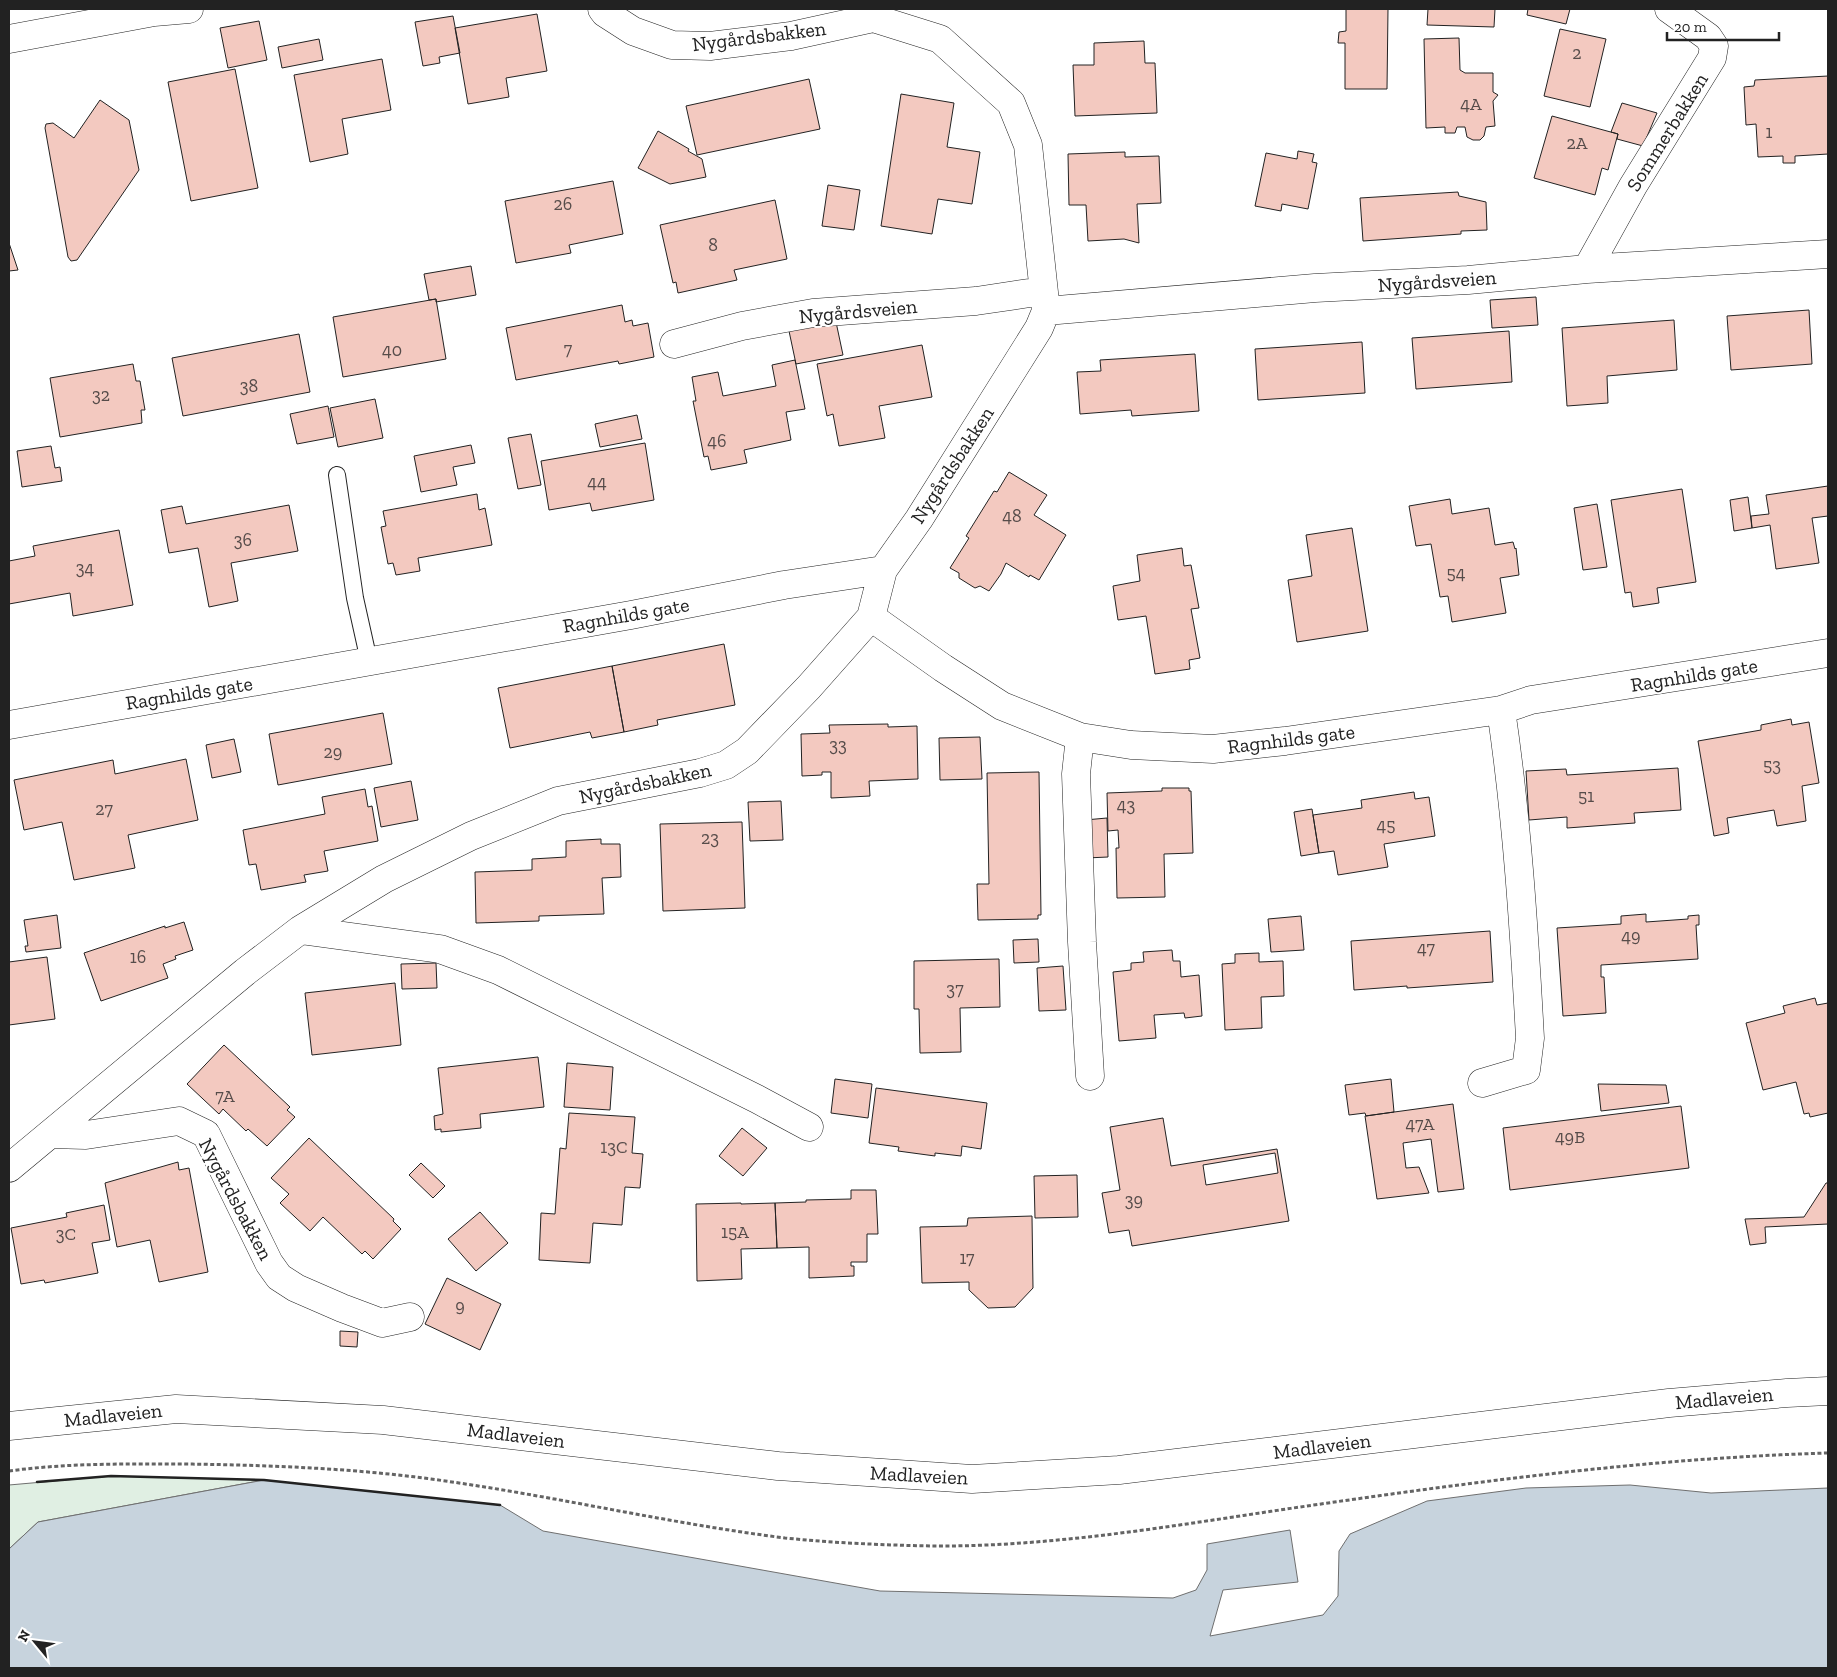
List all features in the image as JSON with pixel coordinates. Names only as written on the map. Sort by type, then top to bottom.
[{"type":"street","points":[[9,39],[154,10],[189,9]]},
{"type":"street","name":"Nygårdsbakken","points":[[9,1168],[245,972],[300,930],[384,879],[471,836],[558,800],[700,773],[726,765],[747,750],[809,687],[871,617],[883,570],[919,519],[1039,328],[1044,301],[1028,145],[1011,103],[940,40],[874,18],[791,36],[710,46],[672,46],[634,31],[605,13],[602,9]]},
{"type":"street","name":"Sommerbakken","points":[[1587,269],[1633,186],[1712,58],[1714,46],[1708,36],[1669,9]]},
{"type":"street","name":"Nygårdsveien","points":[[674,344],[742,326],[813,314],[976,301],[1044,301],[1468,280],[1587,269],[1828,254]]},
{"type":"street","name":"Ragnhilds gate","points":[[9,725],[621,617],[784,585],[883,570]]},
{"type":"street","name":"Ragnhilds gate","points":[[871,617],[943,668],[1002,706],[1080,737],[1131,745],[1213,748],[1285,741],[1501,710],[1531,700],[1828,653]]},
{"type":"street","points":[[1482,1083],[1526,1070],[1530,1038],[1511,782],[1501,710]]},
{"type":"street","points":[[1080,737],[1076,774],[1082,942],[1090,1076]]},
{"type":"street","points":[[300,930],[440,949],[498,970],[757,1099],[809,1128]]},
{"type":"street","name":"Nygårdsbakken","points":[[50,1134],[86,1136],[179,1122],[206,1134],[269,1263],[279,1277],[296,1288],[382,1323],[410,1316]]},
{"type":"street","name":"Madlaveien","points":[[9,1426],[176,1409],[383,1420],[778,1466],[972,1479],[1119,1470],[1669,1403],[1787,1392],[1828,1391]]},
{"type":"lane","points":[[337,475],[355,598],[369,661]]},
{"type":"green space","points":[[111,1476],[264,1480],[38,1522],[9,1549],[9,1485]]},
{"type":"shaded area","points":[[264,1480],[500,1505],[543,1531],[880,1591],[1173,1598],[1196,1590],[1207,1570],[1207,1544],[1290,1530],[1298,1582],[1223,1590],[1210,1636],[1323,1615],[1338,1596],[1339,1551],[1350,1534],[1427,1501],[1526,1488],[1630,1485],[1711,1493],[1828,1488],[1828,1668],[9,1668],[9,1549],[38,1522]]},
{"type":"building","points":[[1346,9],[1388,9],[1387,89],[1345,89],[1345,43],[1338,43],[1339,32],[1346,31]]},
{"type":"building","points":[[1428,9],[1495,9],[1494,27],[1427,25]]},
{"type":"building","points":[[1528,9],[1570,9],[1566,24],[1527,15]]},
{"type":"building","points":[[537,14],[547,71],[506,78],[509,97],[468,104],[455,28]]},
{"type":"building","points":[[453,16],[460,53],[439,57],[440,63],[423,66],[415,22]]},
{"type":"building","points":[[259,21],[267,60],[228,68],[220,28]]},
{"type":"building","points":[[1560,29],[1606,39],[1590,107],[1544,96]]},
{"type":"building","points":[[1459,38],[1460,70],[1465,73],[1493,73],[1493,92],[1498,95],[1493,101],[1495,126],[1486,127],[1484,136],[1480,140],[1473,140],[1467,137],[1465,127],[1457,127],[1455,133],[1445,133],[1445,127],[1426,128],[1424,39]]},
{"type":"building","points":[[319,39],[323,60],[282,68],[278,47]]},
{"type":"building","points":[[1144,41],[1145,63],[1155,63],[1157,113],[1075,116],[1073,65],[1094,65],[1094,43]]},
{"type":"building","points":[[382,59],[391,110],[342,119],[348,154],[310,162],[294,75]]},
{"type":"building","points":[[235,69],[258,188],[191,201],[168,82]]},
{"type":"building","points":[[1828,76],[1828,154],[1795,156],[1795,163],[1783,163],[1783,156],[1758,157],[1756,124],[1746,125],[1744,87],[1754,86],[1755,80]]},
{"type":"building","points":[[809,79],[820,129],[697,155],[686,106]]},
{"type":"building","points":[[901,94],[954,103],[947,147],[980,152],[972,204],[938,199],[932,234],[881,226]]},
{"type":"building","points":[[100,100],[129,120],[139,170],[77,260],[71,261],[68,257],[45,128],[46,124],[53,123],[74,138]]},
{"type":"building","points":[[1622,103],[1657,113],[1643,146],[1617,139],[1618,134],[1611,132]]},
{"type":"building","points":[[1552,116],[1618,134],[1608,170],[1602,168],[1595,195],[1534,178]]},
{"type":"building","points":[[658,131],[702,159],[706,177],[670,184],[638,168]]},
{"type":"building","points":[[1298,151],[1314,154],[1312,162],[1317,163],[1308,209],[1282,204],[1281,211],[1255,206],[1266,153],[1297,159]]},
{"type":"building","points":[[1125,152],[1125,157],[1159,156],[1161,203],[1137,204],[1139,243],[1124,239],[1088,241],[1086,205],[1069,205],[1068,154]]},
{"type":"building","points":[[613,181],[623,234],[569,245],[571,253],[516,263],[505,201]]},
{"type":"building","points":[[828,185],[860,190],[854,230],[822,226]]},
{"type":"building","points":[[1458,192],[1459,196],[1486,202],[1487,230],[1461,231],[1461,234],[1363,241],[1360,198]]},
{"type":"building","points":[[775,200],[787,259],[734,270],[737,280],[678,293],[676,282],[673,283],[660,225]]},
{"type":"building","points":[[9,243],[18,270],[9,271]]},
{"type":"building","points":[[471,266],[476,295],[436,302],[436,299],[429,300],[424,274]]},
{"type":"building","points":[[1536,297],[1538,325],[1492,328],[1490,300]]},
{"type":"building","points":[[436,299],[446,359],[343,377],[333,317]]},
{"type":"building","points":[[622,305],[625,322],[632,320],[633,326],[648,323],[654,357],[619,364],[618,361],[516,380],[506,328]]},
{"type":"building","points":[[1809,310],[1812,364],[1731,370],[1727,316]]},
{"type":"building","points":[[1674,320],[1677,370],[1607,376],[1608,403],[1567,406],[1562,328]]},
{"type":"building","points":[[836,322],[843,355],[796,364],[789,331]]},
{"type":"building","points":[[1509,331],[1512,382],[1416,389],[1412,338]]},
{"type":"building","points":[[299,334],[310,392],[183,416],[172,358]]},
{"type":"building","points":[[1362,342],[1365,393],[1258,400],[1255,349]]},
{"type":"building","points":[[922,345],[932,397],[879,406],[885,438],[839,446],[833,414],[827,416],[817,364]]},
{"type":"building","points":[[1195,354],[1199,411],[1132,416],[1131,410],[1080,414],[1077,372],[1101,371],[1100,360]]},
{"type":"building","points":[[795,360],[805,409],[786,412],[791,440],[744,450],[747,463],[711,470],[708,456],[704,457],[693,401],[696,401],[692,377],[718,372],[723,396],[776,386],[772,365]]},
{"type":"building","points":[[133,364],[136,381],[140,381],[145,410],[141,410],[142,423],[60,437],[50,378]]},
{"type":"building","points":[[375,399],[383,438],[338,447],[330,408]]},
{"type":"building","points":[[328,406],[334,437],[297,444],[290,414]]},
{"type":"building","points":[[637,415],[642,439],[600,447],[595,424]]},
{"type":"building","points":[[531,434],[541,485],[518,489],[508,438]]},
{"type":"building","points":[[645,443],[654,500],[592,511],[590,503],[549,510],[541,461]]},
{"type":"building","points":[[471,445],[475,463],[453,467],[457,485],[421,492],[414,456]]},
{"type":"building","points":[[51,446],[55,468],[60,467],[62,481],[22,487],[17,451]]},
{"type":"building","points":[[1009,472],[1047,495],[1034,515],[1066,535],[1039,580],[1030,575],[1029,577],[1006,563],[989,591],[980,586],[975,588],[959,578],[959,573],[950,568],[969,538],[966,536],[994,491],[997,492]]},
{"type":"building","points":[[1828,486],[1828,516],[1812,518],[1819,563],[1776,569],[1770,525],[1752,528],[1751,516],[1769,514],[1766,495]]},
{"type":"building","points":[[1682,489],[1696,582],[1657,588],[1659,603],[1633,607],[1631,592],[1625,593],[1611,500]]},
{"type":"building","points":[[477,494],[479,510],[485,508],[492,545],[418,558],[420,571],[396,575],[393,563],[388,564],[381,527],[386,526],[383,511]]},
{"type":"building","points":[[1748,497],[1752,528],[1734,531],[1730,500]]},
{"type":"building","points":[[1450,499],[1452,514],[1489,508],[1495,545],[1513,542],[1516,548],[1519,575],[1500,578],[1506,613],[1452,622],[1448,596],[1440,597],[1431,544],[1416,546],[1409,506]]},
{"type":"building","points":[[1597,504],[1607,567],[1583,570],[1574,508]]},
{"type":"building","points":[[289,505],[298,551],[231,563],[238,601],[209,607],[198,548],[169,553],[161,510],[182,506],[186,524]]},
{"type":"building","points":[[1352,528],[1368,631],[1297,642],[1288,580],[1312,576],[1306,535]]},
{"type":"building","points":[[119,530],[133,605],[73,616],[70,593],[9,604],[9,561],[35,556],[33,546]]},
{"type":"building","points":[[1182,548],[1184,566],[1191,565],[1199,608],[1191,609],[1200,658],[1189,660],[1190,669],[1155,674],[1146,616],[1118,620],[1113,586],[1140,581],[1137,555]]},
{"type":"building","points":[[724,644],[735,705],[657,720],[658,725],[624,732],[612,666]]},
{"type":"building","points":[[612,666],[624,732],[592,738],[590,732],[510,748],[498,688]]},
{"type":"building","points":[[383,713],[392,764],[278,785],[269,734]]},
{"type":"building","points":[[1791,719],[1792,725],[1809,722],[1819,783],[1802,786],[1806,821],[1777,826],[1774,810],[1727,818],[1729,833],[1714,836],[1698,741],[1761,730],[1761,725]]},
{"type":"building","points":[[888,724],[888,727],[917,726],[918,779],[869,781],[870,796],[831,798],[831,772],[822,772],[822,775],[802,776],[801,734],[830,733],[829,725]]},
{"type":"building","points":[[980,737],[982,779],[940,780],[939,738]]},
{"type":"building","points":[[234,739],[241,772],[212,778],[206,745]]},
{"type":"building","points":[[186,759],[198,820],[128,835],[135,868],[74,880],[62,822],[24,830],[14,780],[113,760],[115,774]]},
{"type":"building","points":[[1678,768],[1681,810],[1634,813],[1635,823],[1567,828],[1567,817],[1529,820],[1526,771],[1566,769],[1567,775]]},
{"type":"building","points":[[1039,772],[1041,915],[1038,915],[1038,919],[978,920],[977,884],[989,884],[987,773]]},
{"type":"building","points":[[411,781],[418,820],[381,827],[374,788]]},
{"type":"building","points":[[1162,788],[1189,788],[1189,791],[1191,791],[1193,853],[1164,854],[1165,897],[1117,898],[1116,848],[1119,848],[1118,830],[1108,831],[1107,793],[1162,791]]},
{"type":"building","points":[[365,789],[368,807],[372,806],[378,841],[324,851],[328,871],[304,875],[306,882],[261,890],[256,864],[249,865],[243,830],[325,814],[322,797]]},
{"type":"building","points":[[1414,792],[1415,799],[1429,797],[1435,836],[1384,844],[1388,867],[1338,875],[1334,851],[1319,853],[1313,815],[1362,808],[1361,800]]},
{"type":"building","points":[[781,801],[783,840],[750,841],[748,802]]},
{"type":"building","points":[[1312,809],[1319,853],[1301,856],[1294,812]]},
{"type":"building","points":[[1107,818],[1108,857],[1086,858],[1085,820]]},
{"type":"building","points":[[742,822],[745,908],[663,911],[660,824]]},
{"type":"building","points":[[601,839],[601,844],[620,844],[621,877],[602,878],[604,914],[539,916],[539,921],[476,923],[475,872],[532,870],[532,859],[566,857],[566,841]]},
{"type":"building","points":[[1646,914],[1646,922],[1688,919],[1688,916],[1699,915],[1699,925],[1696,925],[1698,959],[1601,965],[1601,977],[1604,977],[1606,1013],[1563,1016],[1557,928],[1621,924],[1621,916]]},
{"type":"building","points":[[57,915],[61,948],[26,952],[25,946],[28,946],[24,920]]},
{"type":"building","points":[[1301,916],[1304,950],[1271,952],[1268,919]]},
{"type":"building","points":[[184,922],[193,950],[175,956],[176,959],[163,964],[168,978],[101,1001],[84,953],[165,926],[165,928]]},
{"type":"building","points":[[1490,931],[1493,982],[1354,990],[1351,941]]},
{"type":"building","points":[[1038,939],[1039,962],[1014,963],[1013,940]]},
{"type":"building","points":[[1172,950],[1173,961],[1180,961],[1181,977],[1199,975],[1202,1016],[1185,1018],[1184,1013],[1154,1015],[1156,1038],[1119,1041],[1113,972],[1131,970],[1131,963],[1144,962],[1143,952]]},
{"type":"building","points":[[1259,953],[1259,962],[1283,961],[1284,996],[1261,997],[1262,1028],[1225,1030],[1222,964],[1235,963],[1235,954]]},
{"type":"building","points":[[47,957],[55,1019],[9,1025],[9,962]]},
{"type":"building","points":[[999,959],[1000,1007],[960,1008],[961,1052],[920,1053],[919,1009],[914,1009],[914,961]]},
{"type":"building","points":[[436,963],[437,988],[402,989],[401,964]]},
{"type":"building","points":[[1063,966],[1066,1010],[1039,1011],[1037,968]]},
{"type":"building","points":[[395,983],[401,1045],[312,1055],[305,993]]},
{"type":"building","points":[[1815,998],[1817,1005],[1828,1003],[1828,1113],[1810,1117],[1809,1113],[1804,1114],[1796,1082],[1763,1090],[1746,1023],[1785,1013],[1783,1006]]},
{"type":"building","points":[[224,1045],[290,1107],[287,1110],[295,1117],[267,1146],[248,1129],[246,1131],[223,1109],[219,1114],[187,1084]]},
{"type":"building","points":[[538,1057],[544,1107],[480,1114],[481,1128],[441,1132],[441,1129],[435,1130],[434,1116],[443,1114],[438,1068]]},
{"type":"building","points":[[567,1063],[613,1067],[610,1110],[564,1107]]},
{"type":"building","points":[[835,1079],[872,1084],[868,1118],[831,1113]]},
{"type":"building","points":[[1391,1079],[1394,1112],[1366,1116],[1365,1113],[1349,1115],[1345,1085]]},
{"type":"building","points":[[1598,1084],[1666,1085],[1669,1103],[1601,1111]]},
{"type":"building","points":[[876,1088],[987,1103],[981,1149],[962,1146],[961,1156],[935,1153],[935,1156],[898,1151],[899,1147],[869,1143]]},
{"type":"building","points":[[1453,1104],[1464,1189],[1438,1192],[1431,1139],[1403,1143],[1406,1168],[1419,1167],[1429,1193],[1377,1199],[1365,1116]]},
{"type":"building","points":[[1681,1106],[1689,1168],[1510,1190],[1503,1128]]},
{"type":"building","points":[[569,1113],[635,1117],[632,1153],[643,1154],[640,1188],[625,1187],[622,1225],[593,1223],[590,1263],[539,1260],[541,1213],[555,1214],[560,1148],[566,1149]]},
{"type":"building","points":[[1163,1118],[1171,1166],[1277,1149],[1289,1221],[1132,1246],[1129,1230],[1109,1233],[1102,1193],[1120,1190],[1110,1127]],"holes":[[[1275,1153],[1278,1173],[1206,1185],[1203,1165]]]},
{"type":"building","points":[[742,1128],[767,1148],[743,1176],[719,1156]]},
{"type":"building","points":[[309,1138],[394,1219],[393,1221],[401,1229],[373,1259],[365,1251],[362,1254],[323,1217],[310,1231],[280,1203],[289,1194],[271,1178]]},
{"type":"building","points":[[178,1162],[179,1170],[189,1168],[208,1272],[159,1282],[150,1240],[117,1247],[105,1183]]},
{"type":"building","points":[[421,1163],[445,1186],[433,1198],[409,1175]]},
{"type":"building","points":[[1077,1175],[1078,1217],[1035,1218],[1034,1176]]},
{"type":"building","points":[[1826,1183],[1828,1183],[1828,1224],[1765,1227],[1766,1243],[1750,1245],[1745,1219],[1804,1217]]},
{"type":"building","points":[[851,1190],[876,1190],[878,1234],[867,1234],[867,1262],[851,1262],[851,1266],[854,1266],[854,1276],[809,1278],[809,1247],[777,1248],[775,1203],[851,1199]]},
{"type":"building","points":[[775,1203],[777,1248],[741,1249],[742,1279],[697,1281],[696,1204]]},
{"type":"building","points":[[104,1205],[110,1240],[92,1243],[98,1273],[45,1283],[44,1280],[21,1284],[11,1228],[67,1217],[66,1213]]},
{"type":"building","points":[[480,1212],[508,1243],[476,1271],[448,1239]]},
{"type":"building","points":[[1032,1216],[1033,1288],[1015,1307],[988,1308],[969,1290],[969,1282],[922,1283],[920,1227],[967,1226],[968,1218]]},
{"type":"building","points":[[447,1278],[501,1304],[480,1350],[425,1324]]},
{"type":"building","points":[[340,1331],[358,1332],[357,1347],[340,1346]]},
{"type":"wall","points":[[37,1482],[111,1476],[264,1480],[500,1505]]}]
